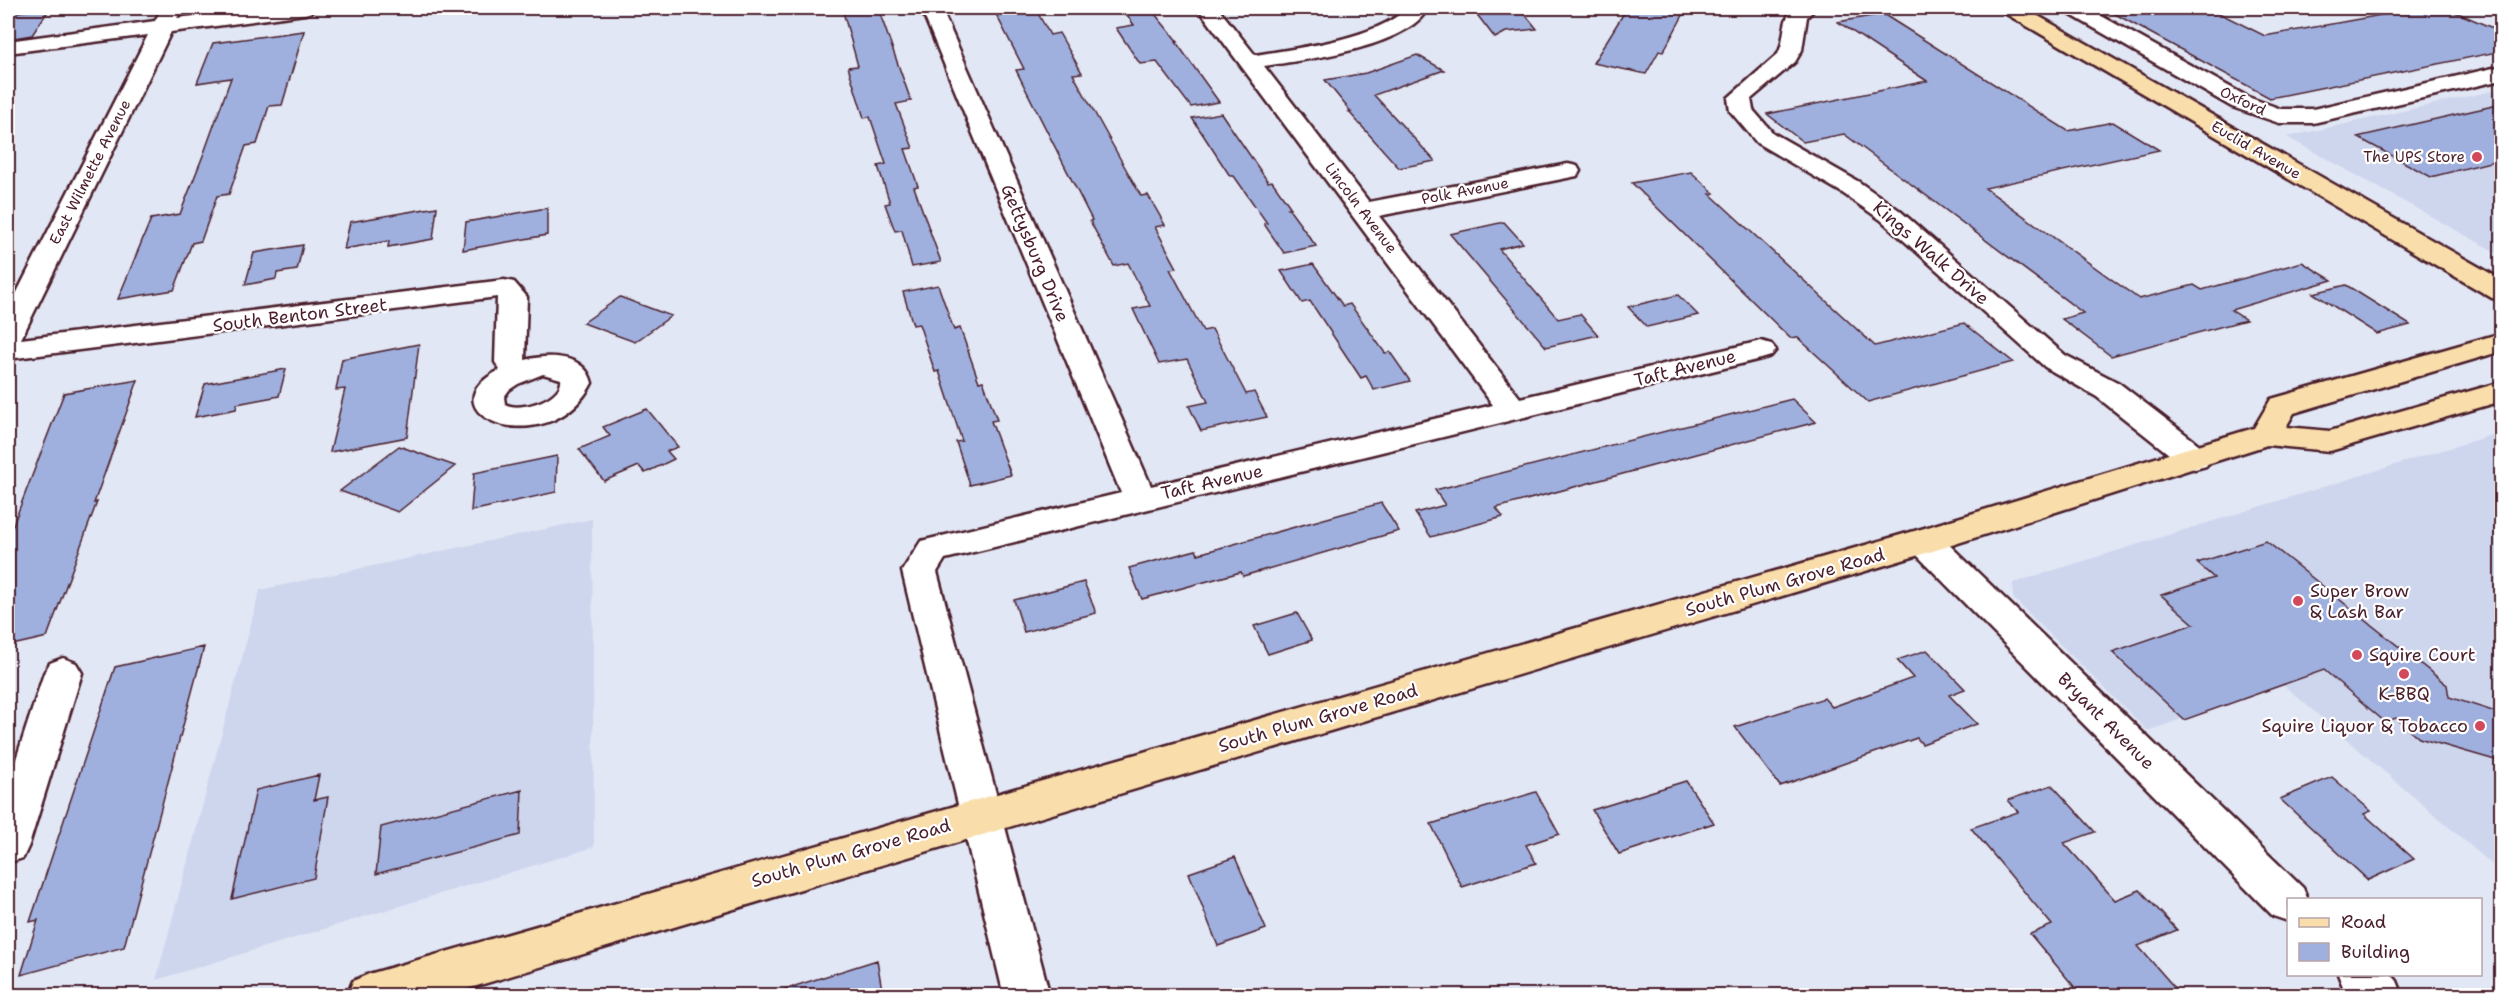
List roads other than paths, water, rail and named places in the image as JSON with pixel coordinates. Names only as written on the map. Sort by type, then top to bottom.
[{"type":"main road","name":"Euclid Avenue","points":[[2010,8],[2502,292]]},
{"type":"main road","points":[[2266,435],[2282,406],[2502,342]]},
{"type":"main road","name":"South Plum Grove Road","points":[[369,996],[419,988],[981,815],[1924,541],[2266,435],[2330,441],[2502,392]]},
{"type":"street","points":[[8,47],[168,17],[305,8]]},
{"type":"street","name":"Gettysburg Drive","points":[[931,8],[1140,499]]},
{"type":"street","name":"Lincoln Avenue","points":[[1208,8],[1513,410]]},
{"type":"street","points":[[1250,62],[1337,48],[1404,22],[1418,8]]},
{"type":"street","name":"Kings Walk Drive","points":[[1806,8],[1801,10],[1793,23],[1792,48],[1781,66],[1768,72],[1739,98],[1742,111],[1765,138],[1850,187],[1904,226],[2055,361],[2108,390],[2195,458]]},
{"type":"street","name":"Oxford","points":[[2073,8],[2240,102],[2279,116],[2313,116],[2502,72]]},
{"type":"street","name":"East Wilmette Avenue","points":[[8,337],[168,17]]},
{"type":"street","name":"Polk Avenue","points":[[1363,211],[1568,171]]},
{"type":"street","name":"South Benton Street","points":[[8,350],[504,288],[513,297],[510,362],[516,372]]},
{"type":"street","name":"Taft Avenue","points":[[1027,996],[920,571],[933,550],[1761,350]]},
{"type":"street","name":"Bryant Avenue","points":[[1924,541],[2287,901]]},
{"type":"street","points":[[8,845],[63,673]]},
{"type":"street","points":[[2361,976],[2381,996]]},
{"type":"place","name":"The UPS Store","points":[[2477,157]]},
{"type":"place","name":"Super Brow & Lash Bar","points":[[2298,601]]},
{"type":"place","name":"Squire Court","points":[[2357,655]]},
{"type":"place","name":"K-BBQ","points":[[2404,674]]},
{"type":"place","name":"Squire Liquor & Tobacco","points":[[2480,726]]}]
